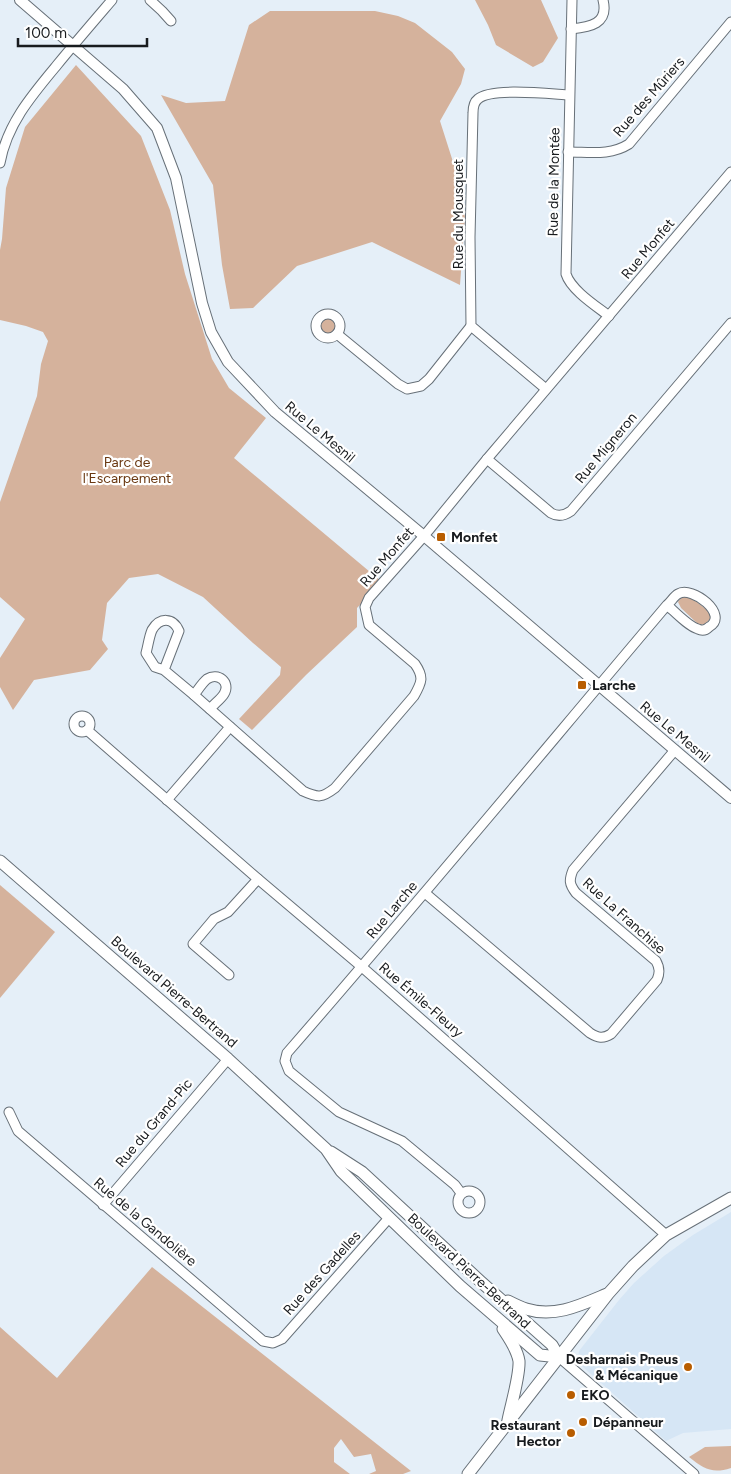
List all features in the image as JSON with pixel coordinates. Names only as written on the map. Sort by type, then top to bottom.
[{"type":"main road","name":"Boulevard Pierre-Bertrand","points":[[0,861],[228,1058],[326,1149],[342,1170],[460,1286],[540,1355],[559,1357]]},
{"type":"main road","name":"Boulevard Pierre-Bertrand","points":[[326,1149],[362,1172],[552,1345],[559,1357]]},
{"type":"main road","points":[[468,1474],[608,1294],[632,1266],[666,1234],[731,1198]]},
{"type":"main road","points":[[497,1296],[527,1309],[552,1312],[578,1306],[608,1294]]},
{"type":"main road","points":[[493,1315],[512,1342],[519,1360],[517,1379],[507,1424]]},
{"type":"street","name":"Rue Le Mesnil","points":[[20,0],[124,88],[157,128],[176,178],[202,302],[211,332],[228,362],[275,412],[424,536],[731,798]]},
{"type":"street","points":[[0,163],[10,129],[31,96],[112,0]]},
{"type":"street","points":[[150,0],[171,21]]},
{"type":"street","name":"Rue de la Montée","points":[[572,0],[566,274],[568,281],[576,289],[609,316]]},
{"type":"street","points":[[571,29],[594,25],[602,18],[605,8],[603,0]]},
{"type":"street","name":"Rue des Mûriers","points":[[568,152],[612,152],[621,150],[629,144],[731,22]]},
{"type":"street","name":"Rue du Mousquet","points":[[471,326],[470,237],[472,113],[474,105],[478,99],[497,92],[569,95]]},
{"type":"street","points":[[0,127],[10,129]]},
{"type":"street","name":"Rue Monfet","points":[[230,727],[303,791],[318,796],[325,795],[335,788],[414,696],[420,686],[420,671],[415,664],[369,625],[365,607],[368,598],[424,536],[731,172]]},
{"type":"street","name":"Rue Migneron","points":[[487,460],[551,513],[556,516],[566,515],[731,322]]},
{"type":"street","points":[[337,334],[398,384],[407,389],[420,386],[429,378],[471,326],[546,390]]},
{"type":"street","name":"Rue Larche","points":[[462,1193],[402,1141],[339,1112],[289,1070],[285,1061],[288,1053],[667,605],[678,594],[686,591],[694,593],[715,612],[716,618],[713,625],[700,630],[692,627],[667,605]]},
{"type":"street","points":[[164,670],[178,631],[176,624],[171,620],[159,623],[152,630],[146,654],[155,666],[164,670],[230,727],[167,800]]},
{"type":"street","points":[[194,695],[208,678],[215,676],[222,678],[226,688],[224,694],[210,709]]},
{"type":"street","name":"Rue Émile-Fleury","points":[[88,730],[666,1234]]},
{"type":"street","name":"Rue La Franchise","points":[[424,892],[590,1033],[600,1038],[611,1034],[657,980],[660,974],[659,967],[656,961],[576,892],[570,885],[570,878],[573,870],[675,750]]},
{"type":"street","points":[[229,975],[193,944],[214,919],[228,912],[258,879]]},
{"type":"street","name":"Rue du Grand-Pic","points":[[103,1205],[228,1058]]},
{"type":"street","name":"Rue de la Gandolière","points":[[9,1112],[18,1131],[263,1340],[273,1343]]},
{"type":"street","name":"Rue des Gadelles","points":[[273,1343],[282,1339],[389,1218]]},
{"type":"street","name":"Boulevard Pierre-Bertrand","points":[[559,1357],[694,1474]]},
{"type":"shaded area","points":[[731,1212],[731,1429],[683,1433],[666,1441],[582,1366],[578,1358],[579,1351],[634,1283],[664,1256],[693,1235]]},
{"type":"green space","points":[[475,0],[541,0],[558,38],[543,62],[533,67],[496,45]]},
{"type":"green space","points":[[270,11],[375,11],[398,16],[415,23],[452,52],[465,69],[461,84],[440,121],[454,165],[465,217],[460,285],[372,242],[297,266],[253,308],[230,309],[222,265],[213,185],[161,95],[186,103],[225,101],[249,25]]},
{"type":"green space","name":"Parc de l'Escarpement","points":[[76,65],[141,136],[170,210],[185,274],[212,359],[229,388],[266,418],[234,458],[382,582],[357,608],[357,627],[252,730],[239,719],[280,675],[281,667],[203,597],[158,574],[129,578],[107,603],[102,640],[108,649],[90,670],[34,680],[13,710],[0,687],[0,658],[25,619],[0,597],[0,502],[37,396],[41,364],[48,341],[43,332],[0,320],[0,250],[6,188],[25,127]]},
{"type":"green space","points":[[328,313],[337,316],[339,319],[340,337],[326,338],[317,331],[316,324],[318,320]]},
{"type":"green space","points":[[685,596],[693,599],[711,613],[710,619],[705,624],[699,625],[681,608],[678,602]]},
{"type":"green space","points":[[0,885],[55,932],[0,998]]},
{"type":"green space","points":[[152,1267],[411,1471],[403,1474],[369,1474],[376,1471],[371,1454],[354,1457],[341,1439],[334,1448],[334,1462],[350,1474],[0,1474],[0,1327],[57,1378]]},
{"type":"green space","points":[[731,1446],[731,1468],[724,1470],[709,1469],[699,1465],[689,1457],[705,1447]]},
{"type":"place","name":"Monfet","points":[[441,537]]},
{"type":"place","name":"Larche","points":[[582,685]]},
{"type":"place","name":"Desharnais Pneus & Mécanique","points":[[688,1367]]},
{"type":"place","name":"EKO","points":[[571,1395]]},
{"type":"place","name":"Dépanneur","points":[[583,1422]]},
{"type":"place","name":"Restaurant Hector","points":[[571,1433]]}]
